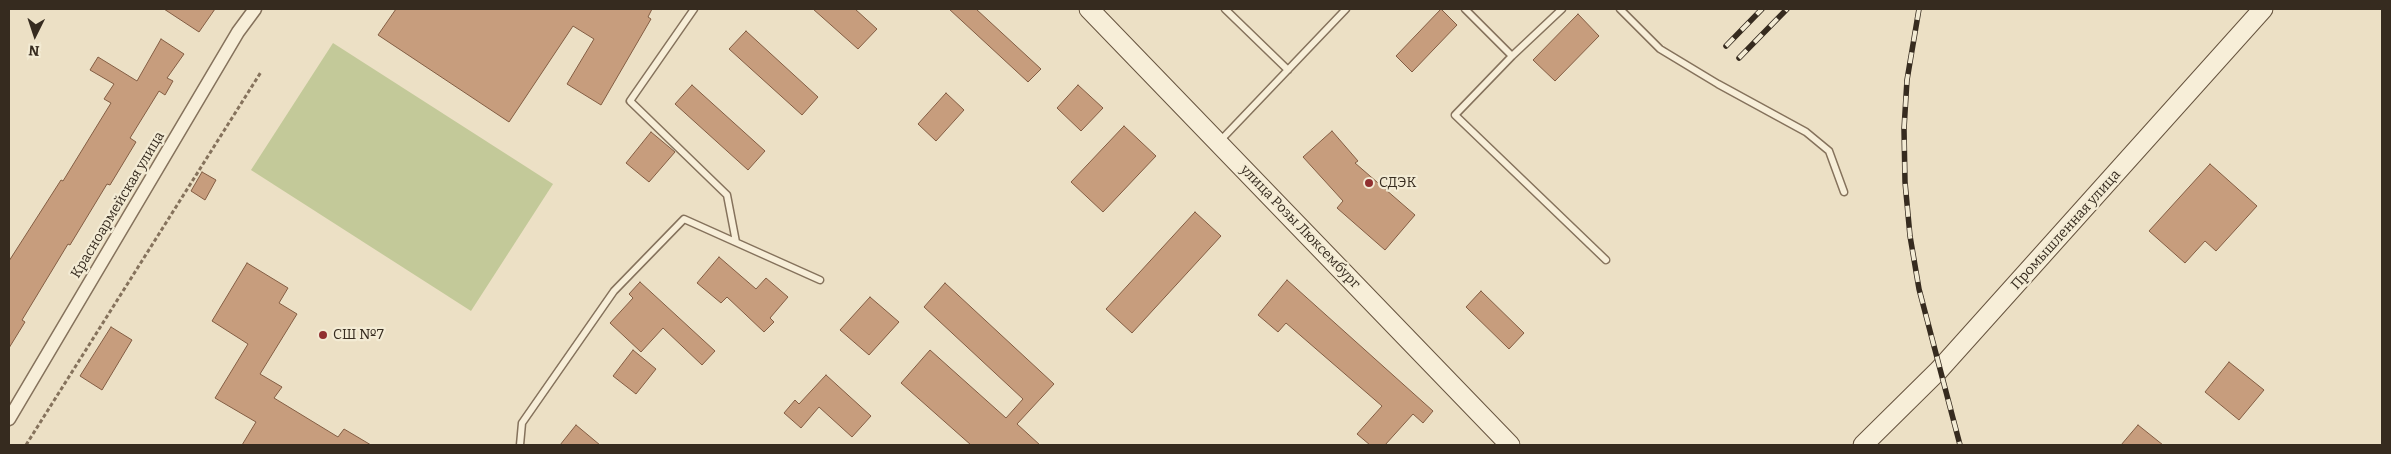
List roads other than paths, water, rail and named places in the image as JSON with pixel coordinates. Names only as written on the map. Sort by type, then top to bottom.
[{"type":"main road","name":"улица Розы Люксембург","points":[[1089,9],[1510,445]]},
{"type":"main road","name":"Промышленная улица","points":[[1863,445],[1939,370],[2263,9]]},
{"type":"street","name":"Красноармейская улица","points":[[9,419],[251,10]]},
{"type":"lane","points":[[694,9],[630,101],[727,195],[736,242]]},
{"type":"lane","points":[[1225,9],[1288,70]]},
{"type":"lane","points":[[1218,143],[1346,9]]},
{"type":"lane","points":[[1465,9],[1512,56]]},
{"type":"lane","points":[[1562,9],[1512,56],[1455,116],[1606,260]]},
{"type":"lane","points":[[1620,9],[1660,49],[1718,84],[1806,132],[1829,151],[1844,192]]},
{"type":"lane","points":[[520,445],[522,423],[614,291],[684,219],[820,280]]},
{"type":"railway","points":[[1726,46],[1762,9]]},
{"type":"railway","points":[[1739,58],[1787,9]]},
{"type":"railway","points":[[1919,9],[1907,80],[1904,129],[1905,182],[1910,236],[1919,289],[1960,445]]},
{"type":"place","name":"СДЭК","points":[[1369,183]]},
{"type":"place","name":"СШ №7","points":[[323,335]]}]
